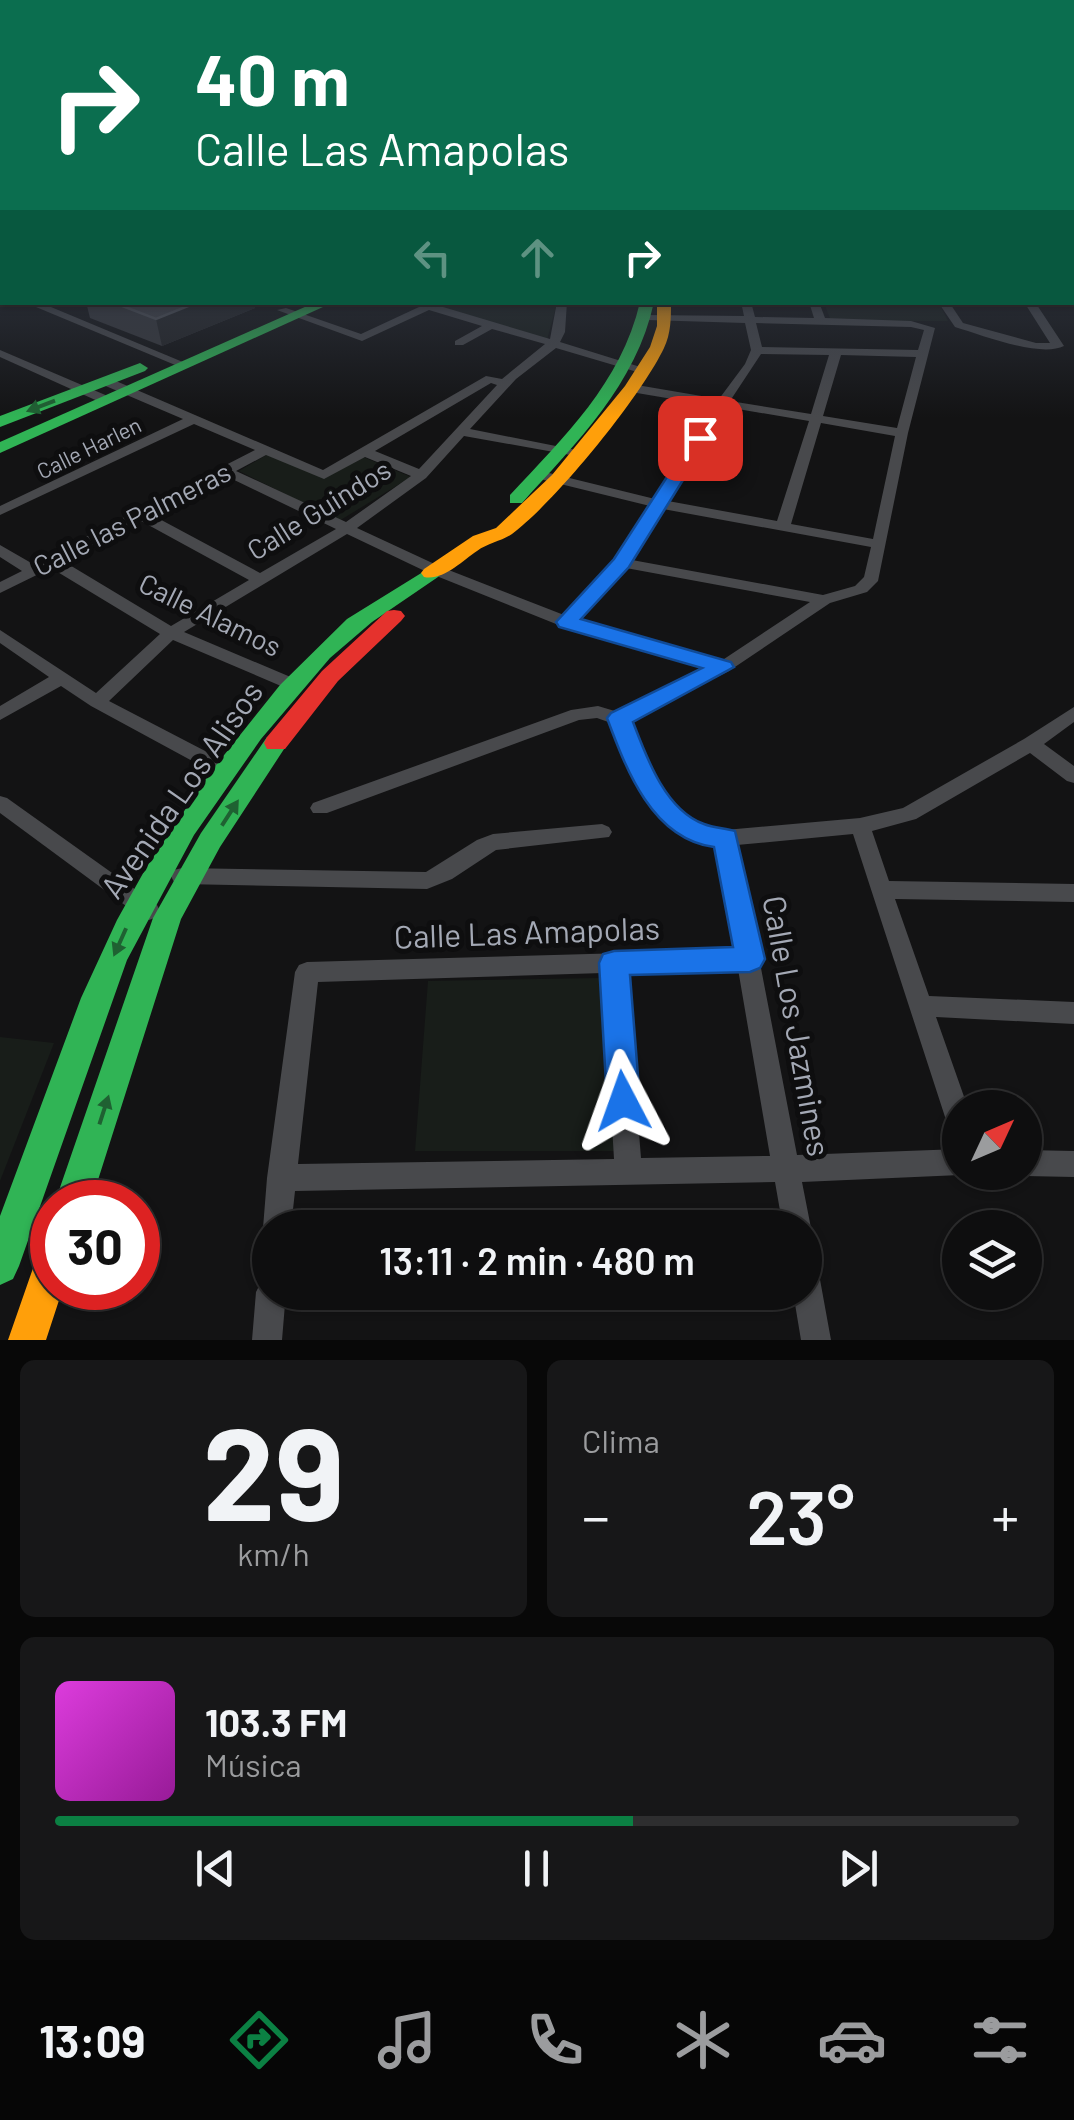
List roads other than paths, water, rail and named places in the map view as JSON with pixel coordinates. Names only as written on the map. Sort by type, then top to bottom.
[{"type":"street","points":[[37,305],[174,362]]},
{"type":"street","points":[[5,441],[292,309],[362,338],[432,305],[721,405],[902,434]]},
{"type":"street","points":[[553,344],[559,332],[562,305]]},
{"type":"street","points":[[567,622],[622,563],[751,364],[757,350],[746,305]]},
{"type":"street","points":[[815,305],[820,322]]},
{"type":"street","points":[[946,305],[959,325],[1036,346],[1058,346],[1030,305]]},
{"type":"street","points":[[320,808],[577,714],[598,712],[619,718],[723,667],[824,600],[860,589],[872,578],[902,434],[930,328],[748,320],[656,310]]},
{"type":"street","name":"Avenida Los Alisos","points":[[80,1180],[168,918],[188,876],[324,682],[370,635],[548,476],[634,375],[657,347],[656,310]]},
{"type":"street","points":[[459,343],[488,327]]},
{"type":"street","name":"Calle Guindos","points":[[97,702],[170,633],[347,528],[422,475],[505,384],[553,344]]},
{"type":"street","points":[[757,350],[925,354]]},
{"type":"street","points":[[782,526],[836,352]]},
{"type":"street","points":[[0,353],[82,390],[113,391],[194,419],[324,475],[490,379],[505,384]]},
{"type":"street","points":[[0,422],[82,390]]},
{"type":"street","name":"Calle Harlen","points":[[0,511],[194,419]]},
{"type":"street","points":[[459,431],[567,452]]},
{"type":"street","name":"Calle las Palmeras","points":[[0,588],[264,451]]},
{"type":"street","points":[[363,452],[422,475]]},
{"type":"street","points":[[226,471],[442,573],[567,622],[723,667]]},
{"type":"street","points":[[548,476],[659,504],[878,544]]},
{"type":"street","points":[[141,514],[258,578]]},
{"type":"street","points":[[0,550],[33,571]]},
{"type":"street","name":"Calle Alamos","points":[[51,561],[170,633],[294,686]]},
{"type":"street","points":[[622,563],[824,600]]},
{"type":"street","name":"Avenida Los Alisos","points":[[0,1266],[113,958],[137,905],[156,875],[227,771],[294,686],[354,625],[442,573]]},
{"type":"street","points":[[0,636],[97,702],[227,771]]},
{"type":"street","points":[[0,714],[61,678]]},
{"type":"street","points":[[619,718],[641,774],[666,806],[685,827],[702,836],[726,838],[860,826],[909,814],[1031,744],[1074,713]]},
{"type":"street","points":[[1031,744],[1074,776]]},
{"type":"street","points":[[0,803],[137,905],[168,918]]},
{"type":"street","points":[[860,826],[949,1090]]},
{"type":"street","points":[[156,875],[427,881],[442,877],[479,847],[493,842],[602,832]]},
{"type":"street","name":"Calle Los Jazmines","points":[[726,838],[794,1210]]},
{"type":"street","points":[[884,890],[1074,893]]},
{"type":"street","name":"Calle Las Amapolas","points":[[281,1178],[307,972],[750,959]]},
{"type":"street","points":[[614,963],[628,1170]]},
{"type":"street","points":[[922,1006],[1074,1014]]},
{"type":"street","points":[[278,1210],[281,1178],[628,1170],[787,1171],[942,1163]]},
{"type":"street","points":[[1042,1163],[1074,1164]]},
{"type":"street","points":[[28,1340],[37,1310]]},
{"type":"street","points":[[268,1340],[270,1310]]},
{"type":"street","points":[[811,1310],[816,1340]]}]
